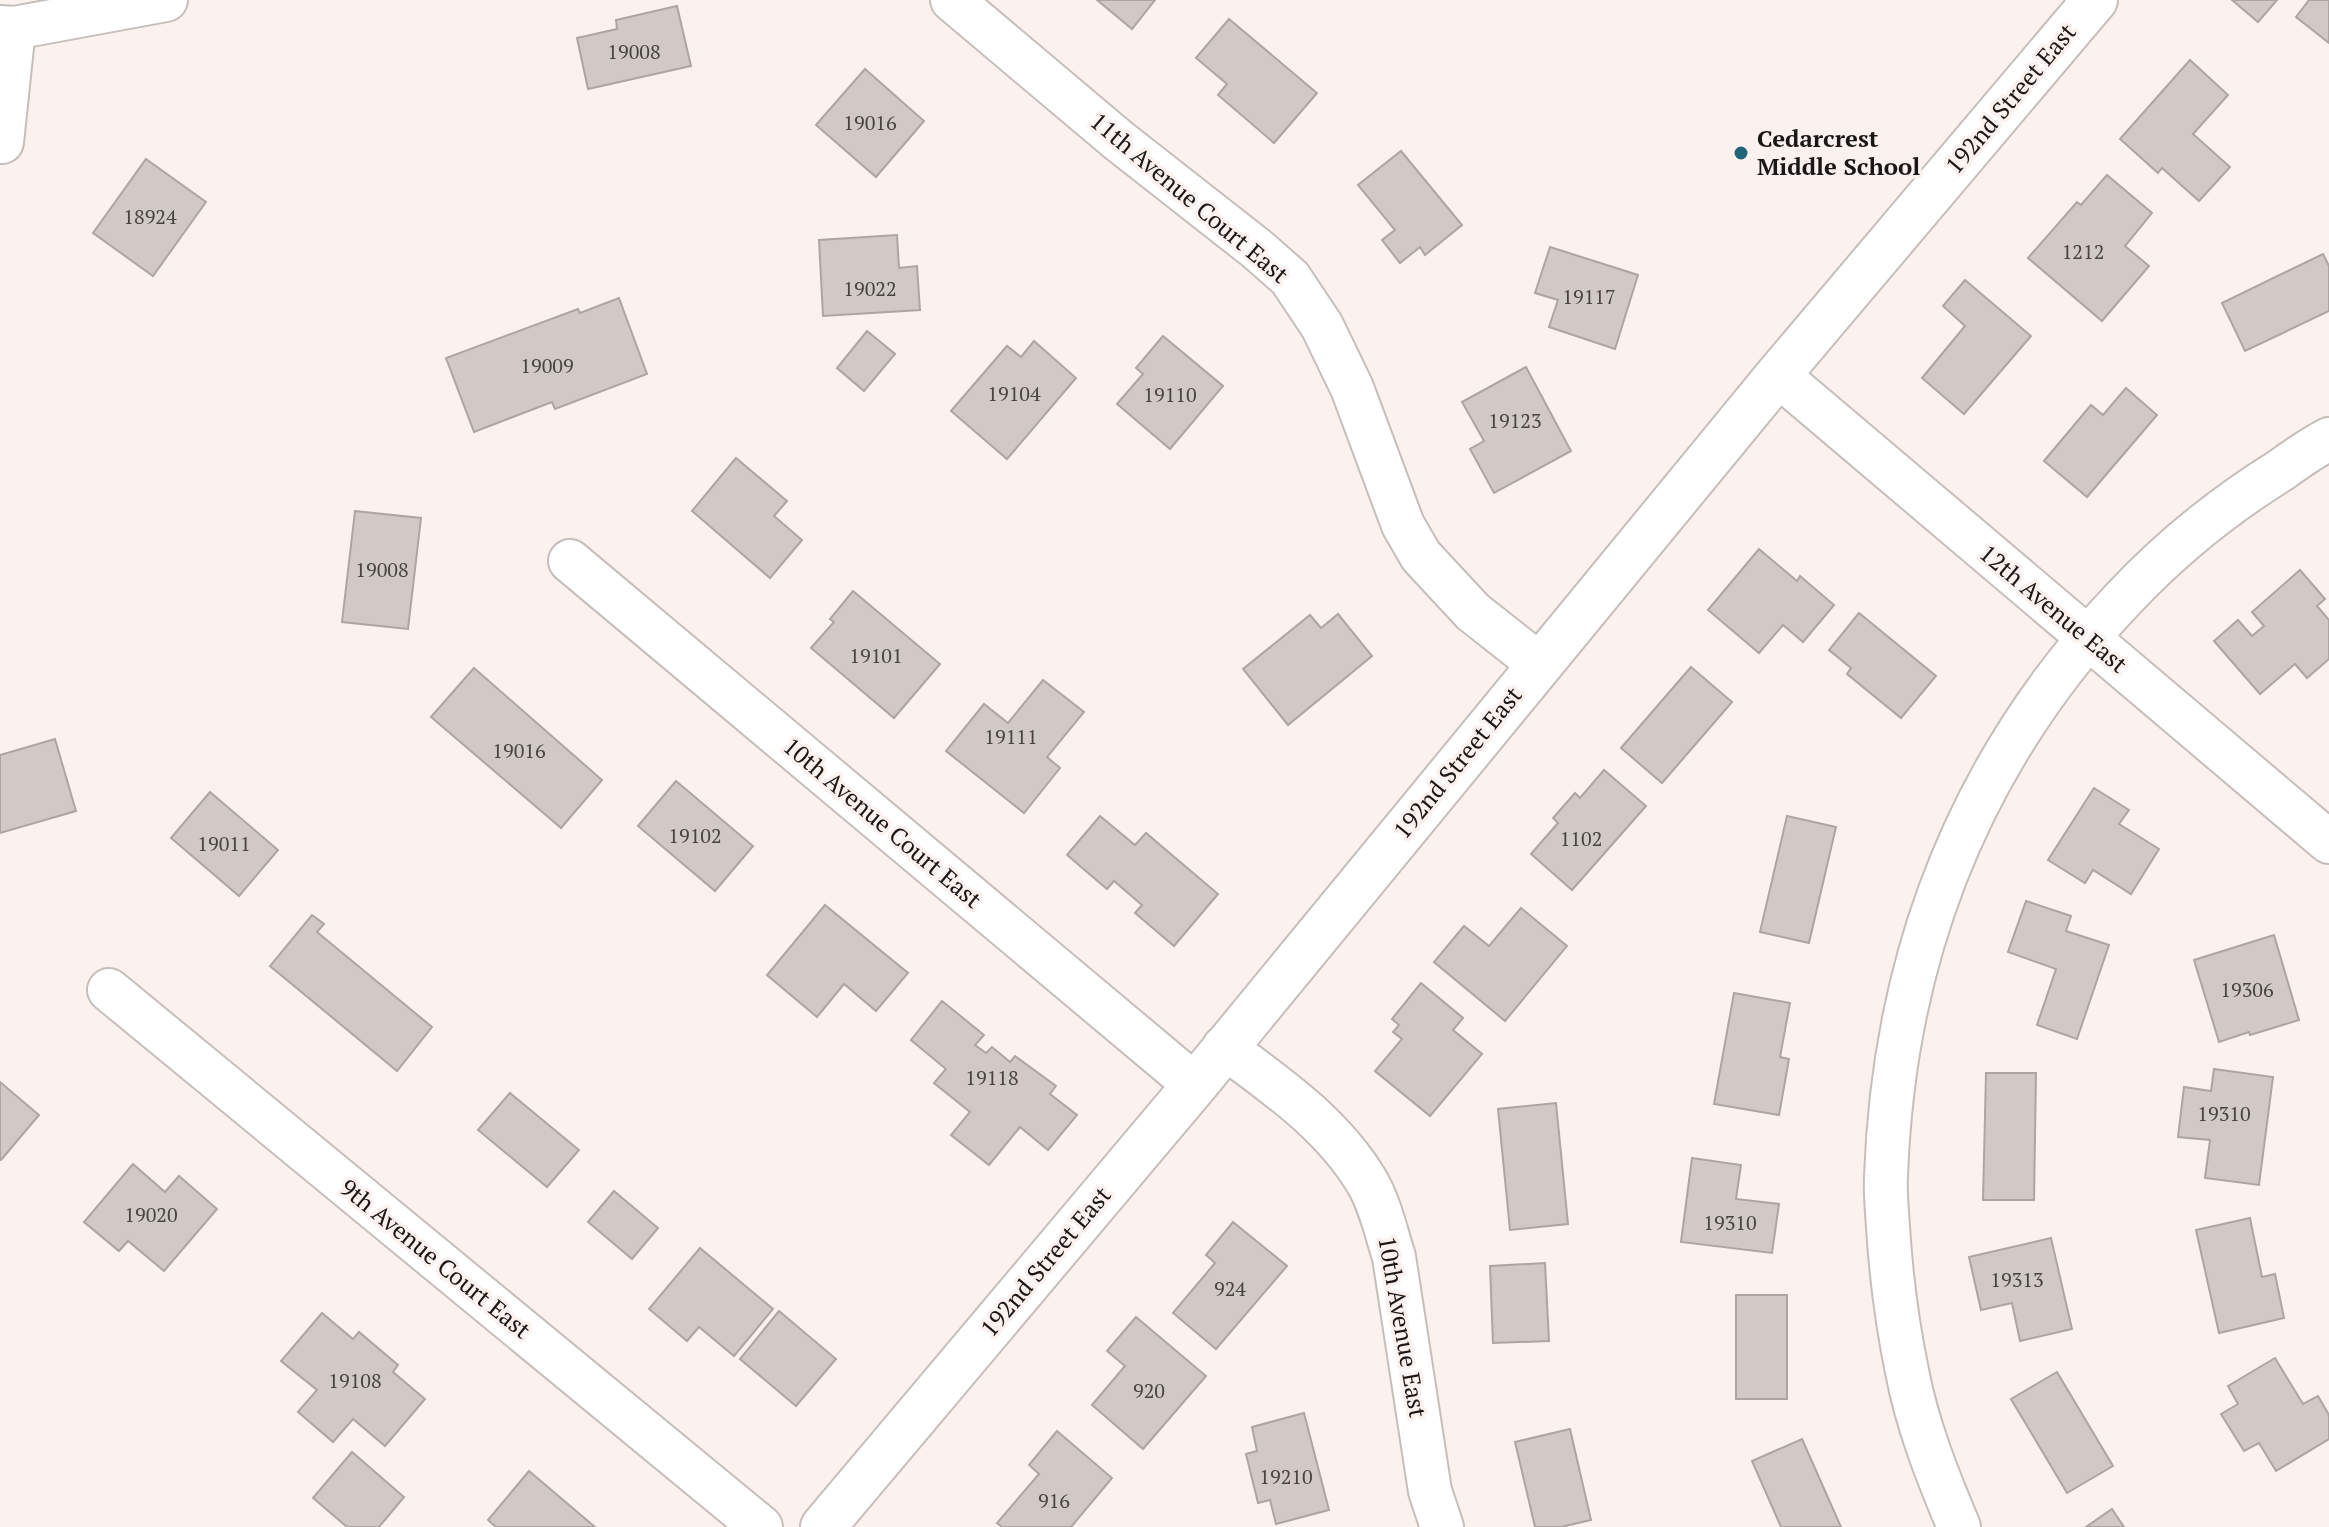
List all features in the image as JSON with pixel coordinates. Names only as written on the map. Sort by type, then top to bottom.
[{"type":"street","points":[[2,142],[7,28],[166,0]]},
{"type":"street","name":"11th Avenue Court East","points":[[952,0],[1118,140],[1290,278],[1322,326],[1346,376],[1403,525],[1421,556],[1473,612],[1539,664]]},
{"type":"street","name":"192nd Street East","points":[[823,1527],[1195,1085],[1778,375],[2095,0]]},
{"type":"street","name":"12th Avenue East","points":[[1778,375],[2329,842]]},
{"type":"street","points":[[1959,1527],[1934,1468],[1907,1374],[1891,1277],[1886,1179],[1892,1081],[1910,984],[1939,891],[1978,801],[2027,716],[2086,638],[2157,563],[2236,498],[2329,439]]},
{"type":"street","name":"10th Avenue Court East","points":[[570,561],[1195,1085]]},
{"type":"street","name":"9th Avenue Court East","points":[[109,990],[761,1527]]},
{"type":"street","name":"10th Avenue East","points":[[1224,1047],[1316,1120],[1346,1150],[1368,1185],[1394,1257],[1430,1491],[1442,1527]]},
{"type":"building","points":[[1097,0],[1155,0],[1132,29]]},
{"type":"building","points":[[2232,0],[2277,0],[2258,22]]},
{"type":"building","points":[[2309,0],[2329,0],[2329,43],[2296,17]]},
{"type":"building","points":[[677,6],[691,66],[588,89],[577,38],[617,29],[616,20]]},
{"type":"building","points":[[1229,19],[1317,93],[1274,143],[1218,95],[1227,84],[1196,58]]},
{"type":"building","points":[[2190,60],[2228,95],[2193,134],[2230,167],[2199,201],[2162,168],[2158,173],[2120,139]]},
{"type":"building","points":[[865,69],[924,121],[876,177],[816,125]]},
{"type":"building","points":[[1401,151],[1462,225],[1425,255],[1420,247],[1400,263],[1382,240],[1395,230],[1358,185]]},
{"type":"building","points":[[146,159],[206,202],[153,276],[93,233]]},
{"type":"building","points":[[2107,175],[2152,213],[2125,246],[2149,266],[2102,321],[2028,258],[2077,202],[2081,205]]},
{"type":"building","points":[[897,235],[899,268],[917,266],[920,310],[823,316],[819,240]]},
{"type":"building","points":[[1550,247],[1638,275],[1615,349],[1549,327],[1558,300],[1535,293]]},
{"type":"building","points":[[2323,254],[2329,266],[2329,311],[2245,351],[2222,303]]},
{"type":"building","points":[[1965,280],[2031,336],[1964,414],[1922,378],[1965,326],[1943,306]]},
{"type":"building","points":[[619,298],[647,374],[555,409],[552,402],[474,432],[446,358],[578,309],[580,313]]},
{"type":"building","points":[[867,331],[895,354],[864,391],[837,368]]},
{"type":"building","points":[[1163,336],[1223,386],[1170,449],[1117,404],[1143,374],[1136,368]]},
{"type":"building","points":[[1034,341],[1076,378],[1007,459],[951,411],[1007,346],[1021,357]]},
{"type":"building","points":[[1526,367],[1571,451],[1494,493],[1470,449],[1484,441],[1462,402]]},
{"type":"building","points":[[2126,388],[2157,415],[2087,497],[2044,461],[2091,405],[2103,415]]},
{"type":"building","points":[[736,458],[787,501],[774,516],[802,540],[770,578],[692,511]]},
{"type":"building","points":[[355,511],[421,518],[408,629],[342,622]]},
{"type":"building","points":[[1759,549],[1797,581],[1800,576],[1834,605],[1803,642],[1783,625],[1759,653],[1708,610]]},
{"type":"building","points":[[2300,570],[2325,599],[2317,606],[2329,620],[2329,659],[2307,678],[2295,664],[2260,694],[2214,641],[2238,620],[2252,636],[2264,626],[2252,612]]},
{"type":"building","points":[[853,591],[940,664],[894,718],[811,648],[834,622],[830,619]]},
{"type":"building","points":[[1859,613],[1936,676],[1901,718],[1847,674],[1851,668],[1829,650]]},
{"type":"building","points":[[1338,614],[1372,656],[1288,725],[1243,669],[1310,615],[1321,628]]},
{"type":"building","points":[[1691,667],[1732,702],[1662,783],[1621,748]]},
{"type":"building","points":[[474,668],[602,780],[561,828],[431,717]]},
{"type":"building","points":[[1043,680],[1084,712],[1047,757],[1060,768],[1024,813],[946,751],[984,704],[1008,723]]},
{"type":"building","points":[[55,739],[76,811],[0,833],[0,755]]},
{"type":"building","points":[[1604,770],[1646,806],[1572,890],[1531,854],[1558,823],[1553,818],[1575,793],[1580,798]]},
{"type":"building","points":[[676,781],[753,846],[715,891],[638,826]]},
{"type":"building","points":[[2094,788],[2129,810],[2119,824],[2159,849],[2131,894],[2093,870],[2085,883],[2048,860]]},
{"type":"building","points":[[210,792],[278,850],[239,896],[171,838]]},
{"type":"building","points":[[1100,816],[1135,845],[1146,833],[1218,894],[1174,946],[1135,913],[1142,905],[1114,881],[1107,889],[1067,855]]},
{"type":"building","points":[[1787,816],[1836,827],[1809,943],[1760,932]]},
{"type":"building","points":[[2026,901],[2071,916],[2066,931],[2109,945],[2077,1039],[2037,1025],[2056,969],[2008,952]]},
{"type":"building","points":[[825,905],[908,973],[876,1011],[844,984],[817,1017],[767,975]]},
{"type":"building","points":[[1521,908],[1567,946],[1505,1021],[1434,962],[1464,926],[1489,946]]},
{"type":"building","points":[[312,915],[324,924],[317,932],[432,1027],[397,1071],[270,966]]},
{"type":"building","points":[[2274,935],[2299,1020],[2219,1042],[2194,960]]},
{"type":"building","points":[[1421,983],[1463,1018],[1453,1030],[1482,1054],[1430,1116],[1375,1071],[1402,1039],[1393,1032],[1399,1025],[1392,1019]]},
{"type":"building","points":[[1734,993],[1790,1003],[1780,1057],[1789,1059],[1779,1115],[1714,1104]]},
{"type":"building","points":[[942,1001],[984,1035],[975,1045],[986,1053],[992,1047],[1010,1062],[1015,1056],[1056,1086],[1050,1094],[1077,1115],[1048,1150],[1020,1127],[989,1165],[951,1135],[970,1112],[934,1083],[946,1069],[911,1040]]},
{"type":"building","points":[[2214,1069],[2273,1077],[2259,1185],[2205,1178],[2210,1140],[2178,1137],[2184,1087],[2211,1091]]},
{"type":"building","points":[[1986,1073],[2036,1073],[2034,1200],[1983,1200]]},
{"type":"building","points":[[0,1082],[39,1115],[1,1160],[0,1159]]},
{"type":"building","points":[[510,1093],[579,1150],[547,1187],[478,1130]]},
{"type":"building","points":[[1556,1103],[1568,1224],[1510,1230],[1498,1109]]},
{"type":"building","points":[[1692,1158],[1741,1165],[1736,1199],[1779,1204],[1772,1253],[1681,1242]]},
{"type":"building","points":[[133,1164],[165,1192],[179,1176],[217,1209],[164,1271],[128,1241],[119,1251],[84,1222]]},
{"type":"building","points":[[614,1191],[658,1228],[632,1259],[588,1222]]},
{"type":"building","points":[[2250,1218],[2262,1277],[2275,1274],[2284,1318],[2219,1333],[2196,1230]]},
{"type":"building","points":[[1233,1222],[1287,1266],[1216,1349],[1173,1313],[1215,1263],[1206,1255]]},
{"type":"building","points":[[2051,1238],[2072,1329],[2020,1341],[2012,1303],[1981,1310],[1969,1257]]},
{"type":"building","points":[[700,1248],[773,1309],[734,1356],[699,1327],[687,1341],[649,1309]]},
{"type":"building","points":[[1545,1263],[1549,1341],[1493,1343],[1490,1266]]},
{"type":"building","points":[[1736,1295],[1787,1295],[1787,1399],[1736,1399]]},
{"type":"building","points":[[779,1311],[836,1359],[796,1406],[740,1359]]},
{"type":"building","points":[[322,1313],[353,1339],[359,1332],[398,1365],[393,1372],[425,1399],[385,1446],[353,1419],[333,1442],[298,1412],[317,1390],[281,1361]]},
{"type":"building","points":[[1136,1317],[1206,1376],[1143,1449],[1092,1405],[1125,1366],[1107,1351]]},
{"type":"building","points":[[2275,1358],[2303,1404],[2318,1396],[2329,1415],[2329,1439],[2276,1471],[2259,1443],[2244,1451],[2221,1414],[2238,1404],[2228,1386]]},
{"type":"building","points":[[2057,1372],[2113,1466],[2067,1493],[2011,1399]]},
{"type":"building","points":[[1304,1413],[1329,1510],[1276,1524],[1270,1500],[1258,1503],[1246,1454],[1257,1451],[1252,1427]]},
{"type":"building","points":[[1570,1429],[1591,1520],[1561,1527],[1535,1527],[1515,1442]]},
{"type":"building","points":[[1057,1431],[1112,1478],[1071,1527],[1002,1527],[997,1523],[1039,1474],[1029,1465]]},
{"type":"building","points":[[1802,1439],[1841,1527],[1781,1527],[1752,1461]]},
{"type":"building","points":[[352,1452],[404,1497],[379,1527],[347,1527],[313,1498]]},
{"type":"building","points":[[529,1471],[595,1527],[496,1527],[488,1520]]},
{"type":"building","points":[[2112,1509],[2124,1527],[2086,1527]]},
{"type":"place","name":"Cedarcrest Middle School","points":[[1741,153]]}]
